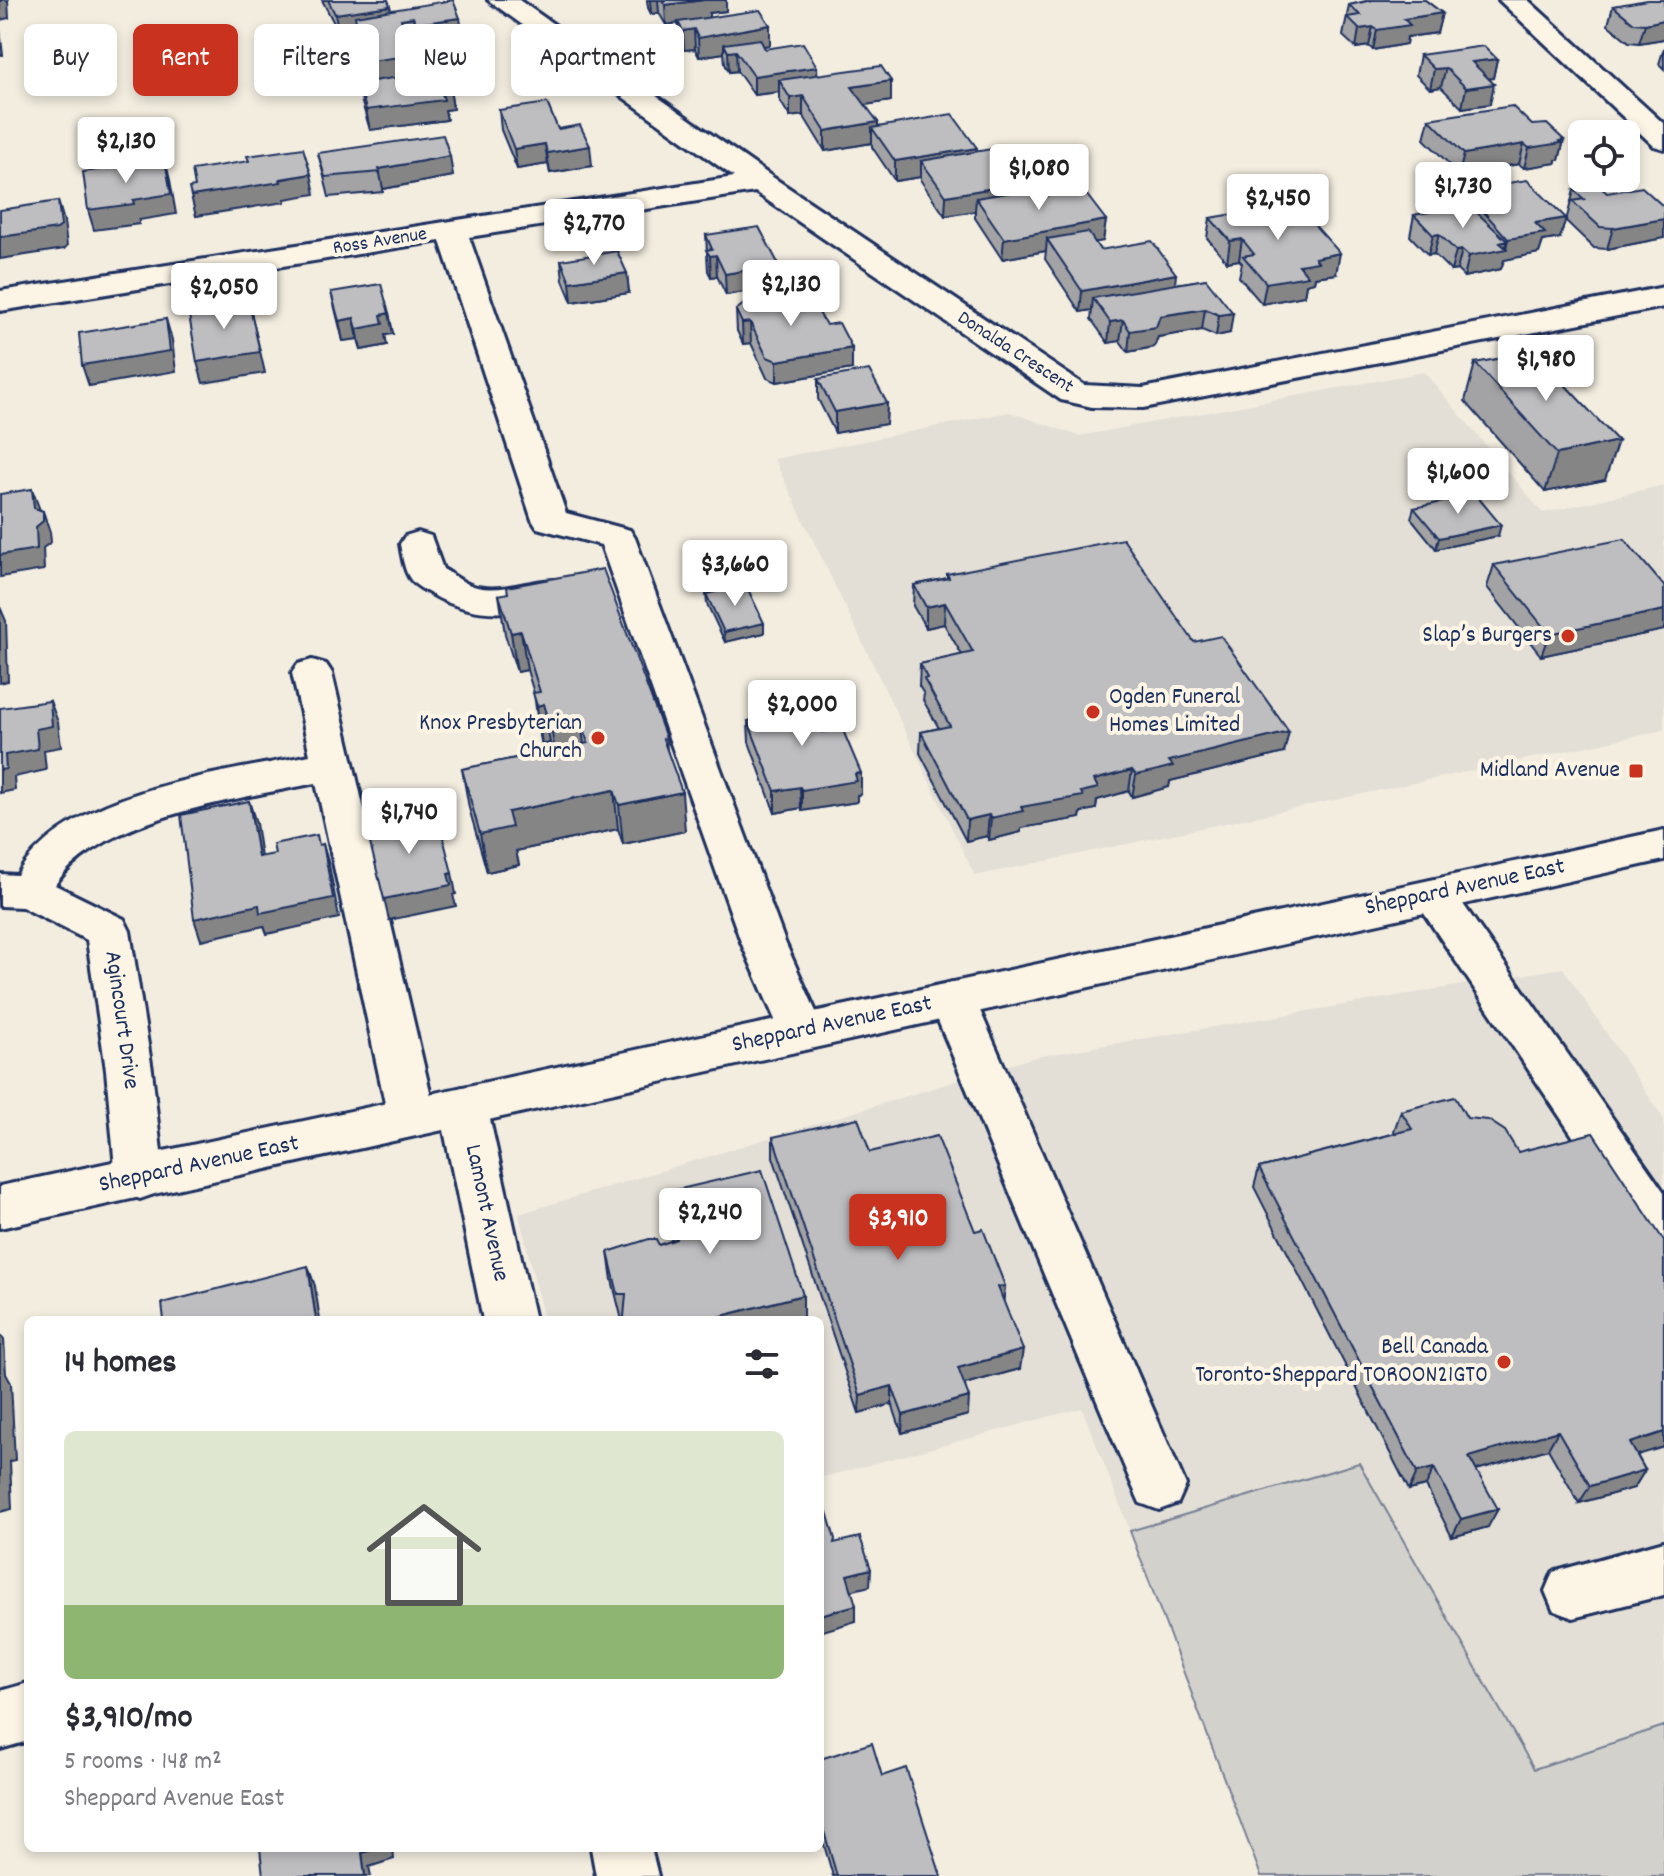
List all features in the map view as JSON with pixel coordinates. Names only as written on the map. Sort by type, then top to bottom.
[{"type":"street","name":"Donalda Crescent","points":[[501,0],[760,182],[1073,393],[1092,397],[1143,398],[1664,297]]},
{"type":"street","points":[[1512,0],[1664,140]]},
{"type":"street","name":"Ross Avenue","points":[[0,301],[760,182]]},
{"type":"street","points":[[452,231],[550,520],[617,538],[606,583],[802,1032]]},
{"type":"street","points":[[418,544],[426,575],[468,599],[510,600],[606,583]]},
{"type":"street","points":[[312,673],[412,1117]]},
{"type":"street","points":[[15,891],[87,833],[146,807],[332,765]]},
{"type":"street","name":"Sheppard Avenue East","points":[[0,1207],[140,1179],[1664,845]]},
{"type":"street","name":"Agincourt Drive","points":[[15,891],[108,931],[129,1070],[140,1179]]},
{"type":"street","points":[[1434,895],[1664,1232]]},
{"type":"street","points":[[952,999],[1159,1485]]},
{"type":"street","name":"Lamont Avenue","points":[[463,1106],[508,1316]]},
{"type":"street","points":[[1573,1591],[1664,1568]]},
{"type":"street","points":[[0,1720],[24,1713]]},
{"type":"street","points":[[622,1852],[627,1876]]},
{"type":"shaded area","points":[[1424,372],[1543,513],[1664,485],[1664,730],[975,876],[774,459],[1009,412],[1079,436]]},
{"type":"shaded area","points":[[1563,968],[1664,1119],[1664,1726],[1535,1769],[1359,1463],[1130,1531],[1082,1408],[824,1477],[824,1316],[543,1316],[519,1214],[1035,1057]]},
{"type":"shaded area","points":[[1359,1463],[1534,1769],[1664,1726],[1664,1876],[1261,1876],[1130,1531]]},
{"type":"building","points":[[328,0],[388,0],[390,6],[335,14]]},
{"type":"building","points":[[453,0],[460,18],[416,24],[413,17],[401,19],[403,24],[395,24],[395,58],[379,60],[379,24],[356,24],[355,16]]},
{"type":"building","points":[[662,0],[704,0],[665,5]]},
{"type":"building","points":[[1373,0],[1425,0],[1442,13],[1404,19],[1410,25],[1377,30],[1373,27],[1359,29],[1347,17],[1360,15],[1349,5]]},
{"type":"building","points":[[1664,0],[1664,20],[1634,23],[1613,6]]},
{"type":"building","points":[[760,10],[770,25],[698,38],[694,29],[684,31],[684,24],[678,22]]},
{"type":"building","points":[[760,39],[765,49],[803,43],[817,67],[754,76],[736,51],[728,52],[724,44]]},
{"type":"building","points":[[1484,46],[1497,59],[1472,62],[1494,84],[1466,88],[1446,68],[1434,69],[1420,55]]},
{"type":"building","points":[[881,66],[891,81],[852,87],[878,122],[825,131],[803,96],[790,98],[779,80]]},
{"type":"building","points":[[395,78],[395,96],[443,96],[444,100],[366,110],[362,96],[379,96],[379,80]]},
{"type":"building","points":[[547,103],[558,129],[580,125],[590,146],[547,153],[545,144],[514,149],[499,110]]},
{"type":"building","points":[[1512,106],[1532,125],[1547,124],[1564,140],[1529,148],[1524,144],[1464,154],[1429,119]]},
{"type":"building","points":[[952,114],[977,148],[895,161],[872,128]]},
{"type":"building","points":[[443,135],[450,156],[379,169],[380,172],[325,177],[318,153]]},
{"type":"building","points":[[1003,147],[1029,182],[946,196],[921,161]]},
{"type":"building","points":[[303,148],[311,174],[280,179],[281,182],[191,196],[189,188],[195,187],[192,170],[249,161],[247,156]]},
{"type":"building","points":[[165,160],[171,194],[133,200],[134,204],[88,210],[83,172]]},
{"type":"building","points":[[1502,178],[1508,183],[1527,180],[1566,218],[1535,223],[1545,233],[1508,239],[1465,191],[1485,188],[1480,182]]},
{"type":"building","points":[[1642,187],[1664,207],[1664,219],[1613,228],[1600,227],[1572,201],[1584,199],[1576,192],[1640,192]]},
{"type":"building","points":[[1038,188],[1044,196],[1083,190],[1106,220],[1004,239],[976,198]]},
{"type":"building","points":[[58,201],[61,226],[57,229],[0,237],[0,210]]},
{"type":"building","points":[[1468,204],[1507,241],[1500,243],[1507,249],[1469,256],[1462,250],[1456,251],[1439,234],[1433,235],[1414,215]]},
{"type":"building","points":[[1299,208],[1340,253],[1315,258],[1318,262],[1299,265],[1308,276],[1266,283],[1243,256],[1254,254],[1242,239],[1230,241],[1210,218],[1234,214],[1238,218]]},
{"type":"building","points":[[759,227],[779,265],[725,274],[716,255],[710,256],[706,250],[712,249],[706,235]]},
{"type":"building","points":[[1088,232],[1100,250],[1152,241],[1176,274],[1082,291],[1047,239]]},
{"type":"building","points":[[617,251],[627,273],[570,282],[561,260]]},
{"type":"building","points":[[1206,279],[1233,313],[1219,315],[1205,309],[1160,316],[1156,327],[1130,331],[1123,320],[1110,322],[1093,298]]},
{"type":"building","points":[[381,284],[389,313],[381,315],[383,324],[357,329],[354,318],[339,321],[331,292]]},
{"type":"building","points":[[794,292],[802,308],[817,309],[826,325],[839,323],[852,348],[777,361],[767,357],[750,322],[742,323],[736,310],[749,300]]},
{"type":"building","points":[[248,299],[260,352],[197,362],[189,315],[205,313],[204,306]]},
{"type":"building","points":[[166,319],[170,351],[82,365],[79,333]]},
{"type":"building","points":[[1534,352],[1618,441],[1557,454],[1475,363]]},
{"type":"building","points":[[869,370],[887,403],[835,412],[818,379]]},
{"type":"building","points":[[32,489],[34,508],[43,511],[43,521],[36,527],[37,549],[0,555],[0,494]]},
{"type":"building","points":[[1476,495],[1501,525],[1439,538],[1414,508]]},
{"type":"building","name":"Ogden Funeral Homes Limited","points":[[1123,539],[1194,642],[1221,636],[1289,732],[1169,761],[1173,766],[1154,771],[1136,775],[1132,770],[1094,780],[1098,788],[1081,792],[1083,796],[1021,807],[1023,811],[991,818],[989,815],[967,820],[921,732],[950,726],[924,679],[927,678],[920,664],[973,652],[945,603],[926,607],[914,585],[949,578],[947,574]]},
{"type":"building","points":[[1624,539],[1664,586],[1664,610],[1549,634],[1494,565]]},
{"type":"building","name":"Knox Presbyterian Church","points":[[603,569],[666,738],[663,739],[682,792],[619,805],[614,790],[508,812],[512,827],[480,834],[462,769],[588,743],[581,721],[551,727],[544,704],[537,706],[533,693],[540,692],[521,631],[511,633],[499,595],[508,593],[507,587]]},
{"type":"building","points":[[746,585],[764,623],[724,632],[706,594]]},
{"type":"building","points":[[802,697],[808,710],[812,709],[822,732],[842,728],[861,773],[855,774],[857,781],[775,791],[748,721],[766,718],[762,705]]},
{"type":"building","points":[[50,701],[52,726],[36,729],[38,749],[5,755],[6,769],[0,770],[0,708]]},
{"type":"building","points":[[249,801],[258,857],[275,854],[273,844],[317,835],[319,845],[323,844],[333,898],[260,913],[259,905],[194,919],[181,815]]},
{"type":"building","points":[[413,815],[416,826],[439,821],[452,873],[448,874],[451,885],[384,899],[368,835],[372,834],[370,824]]},
{"type":"building","name":"Bell Canada Toronto-Sheppard TOROON21GT0","points":[[1455,1097],[1467,1118],[1488,1120],[1505,1131],[1518,1152],[1593,1133],[1664,1241],[1664,1432],[1630,1443],[1645,1470],[1590,1486],[1558,1431],[1469,1457],[1498,1509],[1461,1519],[1434,1468],[1417,1472],[1259,1168],[1412,1129],[1401,1111]]},
{"type":"building","points":[[858,1118],[870,1152],[937,1136],[975,1231],[983,1229],[1005,1286],[998,1287],[1023,1350],[958,1368],[969,1397],[903,1415],[892,1386],[860,1395],[773,1137]]},
{"type":"building","points":[[762,1170],[803,1295],[722,1316],[624,1316],[626,1294],[618,1294],[608,1252],[649,1239],[656,1239],[659,1245],[676,1239],[665,1197],[667,1192]]},
{"type":"building","points":[[308,1266],[315,1316],[164,1316],[162,1303]]},
{"type":"building","points":[[824,1502],[834,1543],[860,1537],[871,1569],[847,1575],[856,1605],[824,1614]]},
{"type":"building","points":[[872,1743],[882,1776],[906,1768],[941,1876],[837,1876],[824,1832],[824,1758]]},
{"type":"building","points":[[260,1852],[365,1852],[362,1853],[365,1876],[263,1876]]},
{"type":"place","name":"Slap’s Burgers","points":[[1568,636]]},
{"type":"place","name":"Ogden Funeral Homes Limited","points":[[1093,712]]},
{"type":"place","name":"Knox Presbyterian Church","points":[[598,738]]},
{"type":"place","name":"Midland Avenue","points":[[1636,771]]},
{"type":"place","name":"Bell Canada Toronto-Sheppard TOROON21GT0","points":[[1504,1362]]}]
